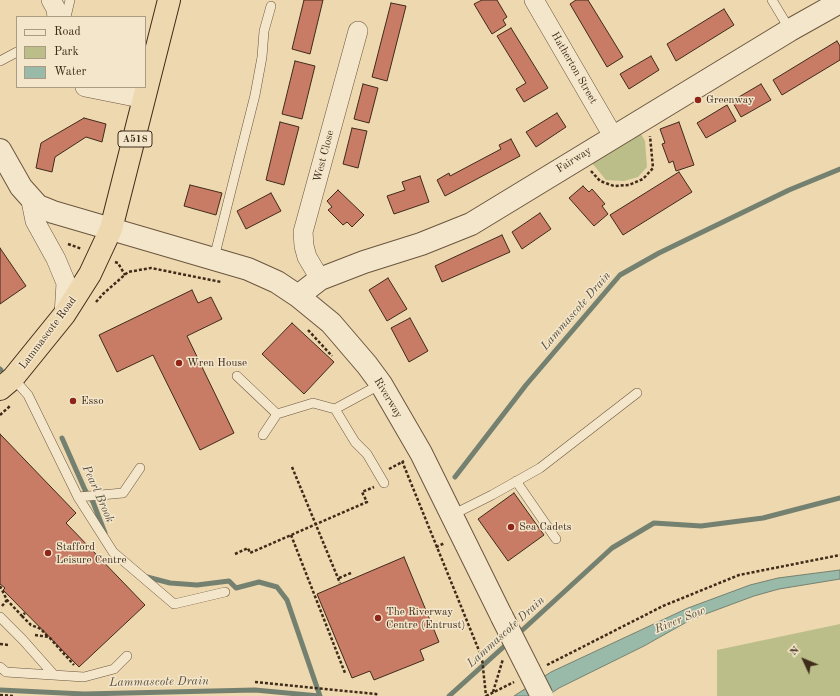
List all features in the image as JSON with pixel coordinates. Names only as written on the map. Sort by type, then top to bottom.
[{"type":"highway","name":"A518","points":[[111,229],[169,0]]},
{"type":"highway","name":"Lammascote Road","points":[[13,386],[64,315],[90,274],[111,229]]},
{"type":"street","points":[[50,0],[56,9],[57,16]]},
{"type":"street","name":"Hatherton Street","points":[[534,0],[614,136]]},
{"type":"street","name":"Fairway","points":[[298,296],[320,279],[364,262],[421,244],[471,224],[578,157],[790,30],[840,2]]},
{"type":"street","name":"West Close","points":[[320,279],[307,257],[304,246],[303,232],[358,31]]},
{"type":"street","points":[[91,88],[145,99]]},
{"type":"street","name":"Riverway","points":[[0,150],[21,188],[38,206],[53,212],[248,269],[277,282],[298,296],[331,323],[367,365],[381,384],[408,457],[452,515],[542,696]]},
{"type":"street","points":[[30,196],[36,221],[56,259],[66,284],[64,315]]},
{"type":"lane","points":[[66,16],[70,0]]},
{"type":"lane","points":[[772,0],[790,30]]},
{"type":"lane","points":[[214,258],[255,95],[262,57],[264,31],[271,6]]},
{"type":"lane","points":[[0,61],[16,53]]},
{"type":"lane","points":[[237,376],[277,414]]},
{"type":"lane","points":[[335,409],[381,384]]},
{"type":"lane","points":[[13,386],[78,497],[113,552],[174,604],[225,592]]},
{"type":"lane","points":[[452,515],[540,468],[637,393]]},
{"type":"lane","points":[[263,435],[277,414],[313,403],[335,409],[355,442],[367,454],[382,480]]},
{"type":"lane","points":[[78,497],[123,493],[140,468]]},
{"type":"lane","points":[[516,481],[556,539]]},
{"type":"lane","points":[[0,618],[23,640],[54,675]]},
{"type":"lane","points":[[0,667],[6,672],[84,677],[114,669],[127,656]]},
{"type":"path","points":[[578,157],[600,181],[614,186],[629,186],[642,179],[653,168],[650,138],[642,120]]},
{"type":"path","points":[[93,306],[103,294],[128,272],[151,268],[228,284]]},
{"type":"path","points":[[304,326],[335,358]]},
{"type":"path","points":[[0,415],[13,386]]},
{"type":"path","points":[[235,554],[248,548],[250,552],[367,502],[362,492],[373,487],[382,480],[391,468],[408,457],[482,658],[486,696],[521,678]]},
{"type":"path","points":[[292,467],[340,583]]},
{"type":"path","points":[[291,535],[345,672]]},
{"type":"path","points":[[542,667],[663,606],[739,575],[840,554]]},
{"type":"path","points":[[338,578],[351,573]]},
{"type":"path","points":[[0,586],[7,600],[12,606],[31,625],[41,629],[78,668]]},
{"type":"path","points":[[2,605],[7,600]]},
{"type":"path","points":[[12,606],[15,603]]},
{"type":"path","points":[[22,616],[25,613]]},
{"type":"path","points":[[29,634],[49,637]]},
{"type":"path","points":[[493,693],[503,658],[518,650]]},
{"type":"path","points":[[255,682],[377,695]]},
{"type":"path","points":[[0,695],[14,696]]},
{"type":"green space","points":[[637,127],[645,141],[647,167],[638,177],[624,181],[606,180],[587,157]]},
{"type":"green space","points":[[840,624],[840,696],[717,696],[717,650]]},
{"type":"water","name":"River Sow","points":[[840,570],[840,579],[779,589],[754,596],[692,619],[644,646],[559,688],[547,696],[514,696],[551,672],[688,608],[750,585],[778,578]]},
{"type":"building","points":[[304,0],[323,0],[310,54],[292,49]]},
{"type":"building","points":[[482,0],[497,0],[507,17],[503,20],[506,25],[492,34],[474,4]]},
{"type":"building","points":[[576,0],[588,0],[623,57],[607,67],[570,4]]},
{"type":"building","points":[[391,3],[406,6],[387,81],[372,77]]},
{"type":"building","points":[[724,9],[734,25],[676,61],[667,44]]},
{"type":"building","points":[[511,28],[548,88],[524,102],[516,89],[526,83],[497,36]]},
{"type":"building","points":[[837,41],[840,46],[840,60],[782,95],[773,80]]},
{"type":"building","points":[[651,56],[659,70],[629,89],[620,74]]},
{"type":"building","points":[[295,61],[315,66],[302,119],[282,114]]},
{"type":"building","points":[[363,84],[378,88],[369,123],[354,119]]},
{"type":"building","points":[[761,84],[771,100],[741,117],[732,101]]},
{"type":"building","points":[[727,105],[736,121],[706,138],[697,123]]},
{"type":"building","points":[[557,113],[566,127],[536,147],[526,132]]},
{"type":"building","points":[[84,118],[106,124],[102,142],[86,137],[55,157],[52,172],[36,168],[41,143]]},
{"type":"building","points":[[280,122],[299,127],[284,185],[266,180]]},
{"type":"building","points":[[679,122],[694,165],[676,171],[673,161],[669,163],[662,144],[665,143],[660,129]]},
{"type":"building","points":[[352,128],[367,131],[358,168],[343,164]]},
{"type":"building","points":[[511,139],[520,156],[445,196],[437,180],[449,173],[450,176],[501,149],[499,145]]},
{"type":"building","points":[[679,172],[692,192],[623,235],[610,215]]},
{"type":"building","points":[[420,176],[429,202],[394,214],[387,196],[405,190],[402,182]]},
{"type":"building","points":[[190,185],[222,193],[216,215],[184,206]]},
{"type":"building","points":[[583,186],[589,192],[592,189],[605,204],[602,206],[608,214],[594,226],[569,198]]},
{"type":"building","points":[[338,190],[364,215],[352,227],[347,222],[343,225],[328,210],[332,207],[327,201]]},
{"type":"building","points":[[271,193],[281,211],[246,229],[237,211]]},
{"type":"building","points":[[540,213],[551,229],[522,249],[512,232]]},
{"type":"building","points":[[502,235],[510,252],[442,282],[435,266]]},
{"type":"building","points":[[0,248],[26,286],[0,304]]},
{"type":"building","points":[[388,278],[407,309],[387,321],[369,290]]},
{"type":"building","name":"Wren House","points":[[192,290],[198,303],[211,297],[222,319],[187,336],[234,433],[200,450],[153,355],[117,372],[99,335]]},
{"type":"building","points":[[410,318],[428,351],[409,362],[391,328]]},
{"type":"building","points":[[292,323],[334,362],[304,394],[262,354]]},
{"type":"building","name":"Stafford Leisure Centre","points":[[0,434],[76,513],[66,523],[145,605],[79,667],[3,590],[5,588],[0,584]]},
{"type":"building","name":"Sea Cadets","points":[[514,493],[544,535],[508,561],[478,519]]},
{"type":"building","name":"The Riverway Centre (Entrust)","points":[[404,557],[439,642],[420,650],[424,660],[374,680],[370,671],[352,678],[317,594]]},
{"type":"waterway","name":"Lammascote Drain","points":[[455,477],[526,385],[620,275],[659,253],[789,190],[840,169]]},
{"type":"waterway","name":"Pearl Brook","points":[[62,438],[85,490],[93,502],[105,533]]},
{"type":"waterway","name":"Lammascote Drain","points":[[517,635],[612,548],[654,523],[701,526],[763,518],[840,498]]},
{"type":"waterway","name":"Pearl Brook","points":[[147,577],[170,583],[197,585],[229,581],[236,588],[259,582],[277,587],[287,600],[320,696]]},
{"type":"waterway","name":"Lammascote Drain","points":[[449,696],[509,642]]},
{"type":"waterway","name":"Lammascote Drain","points":[[0,690],[84,694],[255,690],[319,696]]},
{"type":"place","name":"Greenway","points":[[698,100]]},
{"type":"place","name":"Wren House","points":[[179,363]]},
{"type":"place","name":"Esso","points":[[73,401]]},
{"type":"place","name":"Sea Cadets","points":[[511,527]]},
{"type":"place","name":"Stafford Leisure Centre","points":[[48,553]]},
{"type":"place","name":"The Riverway Centre (Entrust)","points":[[378,618]]}]
